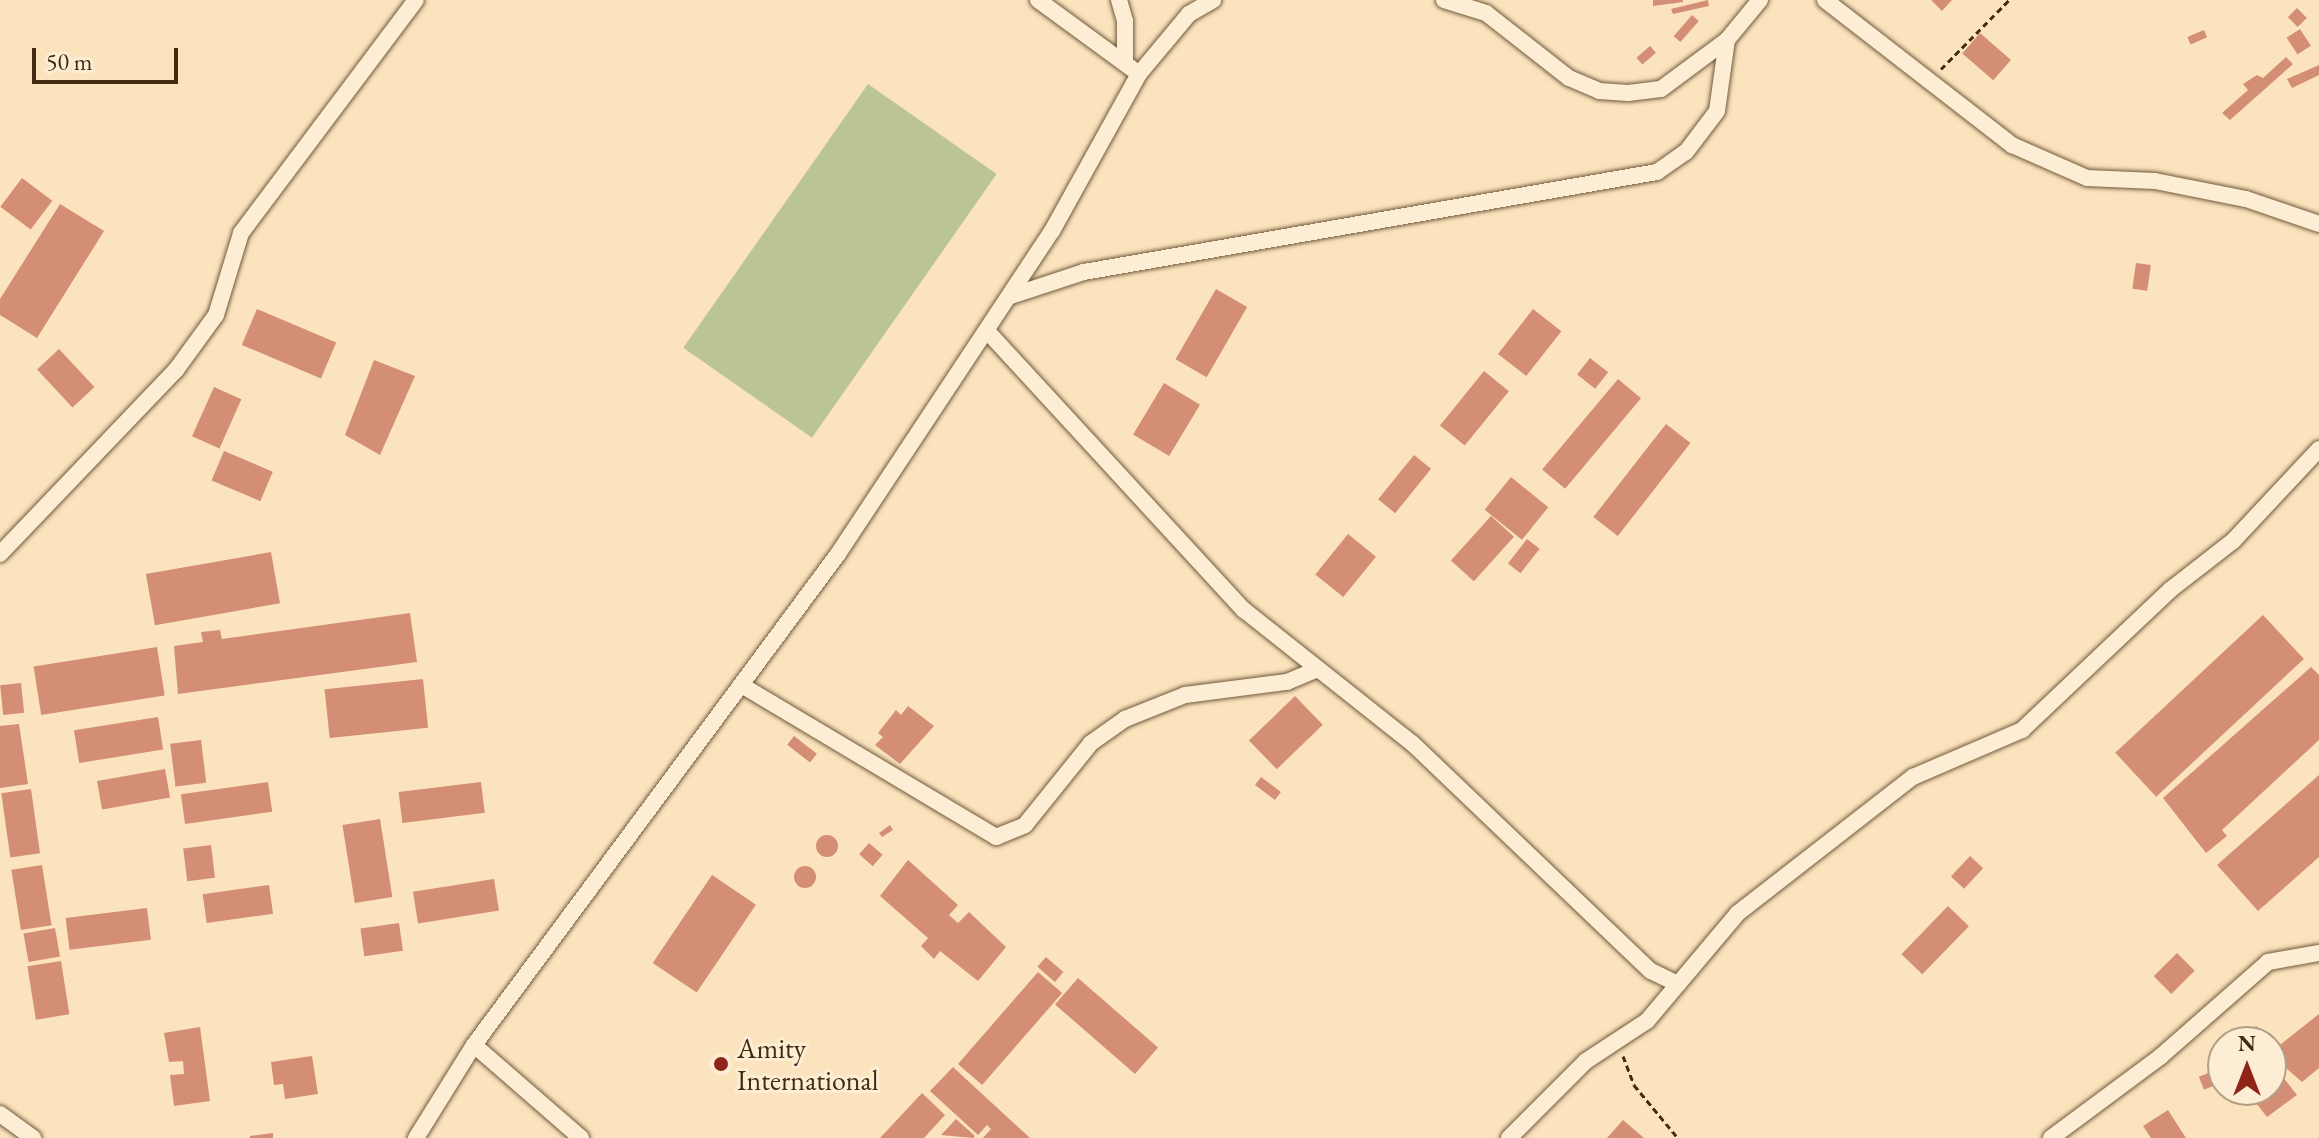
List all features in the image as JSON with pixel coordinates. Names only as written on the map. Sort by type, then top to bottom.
[{"type":"street","points":[[0,554],[176,370],[216,315],[241,233],[416,0]]},
{"type":"street","points":[[1038,0],[1139,74]]},
{"type":"street","points":[[1119,0],[1125,21],[1125,63]]},
{"type":"street","points":[[416,1138],[474,1045],[743,686],[988,332],[1139,74],[1189,14],[1213,0]]},
{"type":"street","points":[[1444,0],[1486,13],[1569,78],[1599,91],[1661,89],[1727,40],[1760,0]]},
{"type":"street","points":[[1825,0],[2012,145],[2087,178],[2155,181],[2246,199],[2319,224]]},
{"type":"street","points":[[1011,296],[1084,272],[1657,172],[1686,152],[1717,111],[1727,40]]},
{"type":"street","points":[[988,332],[1244,610],[1412,743],[1651,971],[1678,984]]},
{"type":"street","points":[[1509,1138],[1586,1061],[1619,1044],[1647,1021],[1738,913],[1913,777],[2022,730],[2170,590],[2233,541],[2319,449]]},
{"type":"street","points":[[743,686],[996,837],[1025,825],[1091,743],[1125,719],[1185,695],[1287,682],[1317,669]]},
{"type":"street","points":[[2051,1138],[2160,1057],[2258,969],[2286,957],[2319,953]]},
{"type":"street","points":[[474,1045],[581,1138]]},
{"type":"street","points":[[0,1114],[33,1138]]},
{"type":"path","points":[[1930,80],[2009,0]]},
{"type":"path","points":[[1619,1044],[1634,1085],[1678,1138]]},
{"type":"green space","points":[[868,84],[997,174],[812,438],[683,348]]},
{"type":"building","points":[[1653,0],[1683,0],[1683,2],[1653,6]]},
{"type":"building","points":[[1708,0],[1709,6],[1673,14],[1671,9]]},
{"type":"building","points":[[1931,0],[1952,0],[1942,11]]},
{"type":"building","points":[[2297,8],[2307,18],[2298,27],[2288,17]]},
{"type":"building","points":[[1692,15],[1699,21],[1680,42],[1674,36]]},
{"type":"building","points":[[2300,29],[2311,46],[2297,54],[2287,38]]},
{"type":"building","points":[[2204,30],[2207,37],[2191,44],[2187,37]]},
{"type":"building","points":[[1980,33],[2011,60],[1993,80],[1962,53]]},
{"type":"building","points":[[1650,46],[1656,53],[1642,65],[1636,58]]},
{"type":"building","points":[[2286,57],[2293,64],[2230,120],[2222,113],[2248,90],[2243,84],[2257,75],[2263,78]]},
{"type":"building","points":[[2319,65],[2319,75],[2292,88],[2287,79]]},
{"type":"building","points":[[22,178],[52,201],[31,230],[0,207]]},
{"type":"building","points":[[60,204],[104,231],[37,338],[0,315],[0,299]]},
{"type":"building","points":[[2136,263],[2151,265],[2147,291],[2132,289]]},
{"type":"building","points":[[1216,289],[1247,307],[1207,377],[1176,359]]},
{"type":"building","points":[[257,309],[336,343],[321,379],[242,345]]},
{"type":"building","points":[[1533,309],[1561,331],[1526,376],[1498,354]]},
{"type":"building","points":[[59,349],[94,387],[73,407],[37,369]]},
{"type":"building","points":[[1590,358],[1608,372],[1595,389],[1577,375]]},
{"type":"building","points":[[374,360],[415,376],[380,455],[345,435]]},
{"type":"building","points":[[1484,371],[1509,391],[1465,446],[1440,425]]},
{"type":"building","points":[[1618,379],[1641,398],[1565,489],[1542,469]]},
{"type":"building","points":[[1164,383],[1200,405],[1169,456],[1133,434]]},
{"type":"building","points":[[214,387],[241,399],[219,449],[192,436]]},
{"type":"building","points":[[1666,424],[1690,443],[1618,536],[1593,517]]},
{"type":"building","points":[[224,451],[273,472],[260,501],[211,480]]},
{"type":"building","points":[[1414,455],[1431,469],[1395,513],[1378,499]]},
{"type":"building","points":[[1511,477],[1548,507],[1522,540],[1485,510]]},
{"type":"building","points":[[1491,516],[1514,537],[1474,581],[1451,561]]},
{"type":"building","points":[[1348,534],[1376,557],[1343,597],[1315,574]]},
{"type":"building","points":[[1527,539],[1540,549],[1521,573],[1508,563]]},
{"type":"building","points":[[271,552],[280,603],[155,625],[146,574]]},
{"type":"building","points":[[410,613],[417,662],[178,694],[174,646],[203,642],[201,632],[220,630],[222,639]]},
{"type":"building","points":[[2263,615],[2304,659],[2156,797],[2115,753]]},
{"type":"building","points":[[157,647],[165,695],[41,715],[34,667]]},
{"type":"building","points":[[2311,667],[2319,675],[2319,740],[2222,830],[2227,836],[2206,853],[2163,798]]},
{"type":"building","points":[[423,679],[428,728],[330,738],[325,689]]},
{"type":"building","points":[[21,683],[24,713],[3,715],[0,685]]},
{"type":"building","points":[[1295,696],[1323,725],[1277,769],[1249,740]]},
{"type":"building","points":[[908,706],[934,726],[900,764],[875,745],[883,737],[878,733],[896,710],[901,715]]},
{"type":"building","points":[[158,717],[163,750],[79,763],[74,730]]},
{"type":"building","points":[[19,724],[28,784],[0,788],[0,726]]},
{"type":"building","points":[[794,736],[817,754],[810,763],[787,745]]},
{"type":"building","points":[[201,740],[206,783],[175,786],[170,744]]},
{"type":"building","points":[[165,769],[170,798],[102,810],[97,781]]},
{"type":"building","points":[[2319,775],[2319,857],[2258,911],[2217,865]]},
{"type":"building","points":[[1261,777],[1281,792],[1275,800],[1255,785]]},
{"type":"building","points":[[268,782],[272,812],[185,824],[181,794]]},
{"type":"building","points":[[481,782],[485,813],[402,823],[399,792]]},
{"type":"building","points":[[31,789],[40,853],[10,858],[1,793]]},
{"type":"building","points":[[380,819],[392,897],[355,903],[342,825]]},
{"type":"building","points":[[890,825],[893,830],[882,837],[879,833]]},
{"type":"building","points":[[827,835],[835,838],[838,846],[835,854],[827,857],[819,854],[816,846],[819,838]]},
{"type":"building","points":[[869,843],[883,855],[873,866],[859,854]]},
{"type":"building","points":[[211,845],[215,878],[187,881],[183,848]]},
{"type":"building","points":[[1970,856],[1983,868],[1964,889],[1951,876]]},
{"type":"building","points":[[908,860],[958,905],[949,915],[958,923],[969,912],[1006,947],[978,981],[940,951],[934,959],[921,946],[928,938],[880,896]]},
{"type":"building","points":[[42,865],[52,925],[21,930],[11,870]]},
{"type":"building","points":[[805,866],[813,869],[816,877],[813,885],[805,888],[797,885],[794,877],[797,869]]},
{"type":"building","points":[[712,875],[756,905],[697,993],[653,963]]},
{"type":"building","points":[[494,879],[499,911],[418,923],[413,892]]},
{"type":"building","points":[[269,885],[273,914],[207,923],[203,894]]},
{"type":"building","points":[[1948,906],[1969,926],[1922,974],[1901,954]]},
{"type":"building","points":[[147,908],[151,940],[70,950],[66,918]]},
{"type":"building","points":[[399,923],[403,951],[364,956],[360,928]]},
{"type":"building","points":[[55,928],[60,957],[29,962],[23,934]]},
{"type":"building","points":[[2177,953],[2195,971],[2171,994],[2154,976]]},
{"type":"building","points":[[1046,957],[1063,972],[1055,982],[1037,967]]},
{"type":"building","points":[[61,961],[69,1014],[36,1020],[27,966]]},
{"type":"building","points":[[1038,972],[1062,993],[982,1085],[958,1064]]},
{"type":"building","points":[[1078,978],[1158,1048],[1135,1074],[1055,1004]]},
{"type":"building","points":[[2319,1014],[2319,1068],[2302,1082],[2287,1069],[2287,1039]]},
{"type":"building","points":[[200,1027],[210,1101],[174,1106],[170,1075],[184,1074],[183,1061],[169,1062],[164,1033]]},
{"type":"building","points":[[312,1056],[318,1094],[285,1099],[283,1084],[274,1085],[271,1062]]},
{"type":"building","points":[[953,1067],[1030,1138],[983,1138],[991,1129],[987,1125],[978,1135],[930,1091]]},
{"type":"building","points":[[2207,1074],[2207,1089],[2204,1090],[2199,1077]]},
{"type":"building","points":[[2287,1082],[2297,1095],[2287,1102]]},
{"type":"building","points":[[922,1093],[945,1115],[924,1138],[880,1138]]},
{"type":"building","points":[[2258,1106],[2282,1106],[2267,1117]]},
{"type":"building","points":[[2168,1110],[2186,1138],[2151,1138],[2143,1126]]},
{"type":"building","points":[[956,1119],[975,1136],[973,1138],[941,1135]]},
{"type":"building","points":[[1623,1120],[1644,1138],[1607,1138]]},
{"type":"building","points":[[273,1133],[273,1138],[250,1138],[250,1136]]},
{"type":"place","name":"Amity International","points":[[721,1064]]}]
